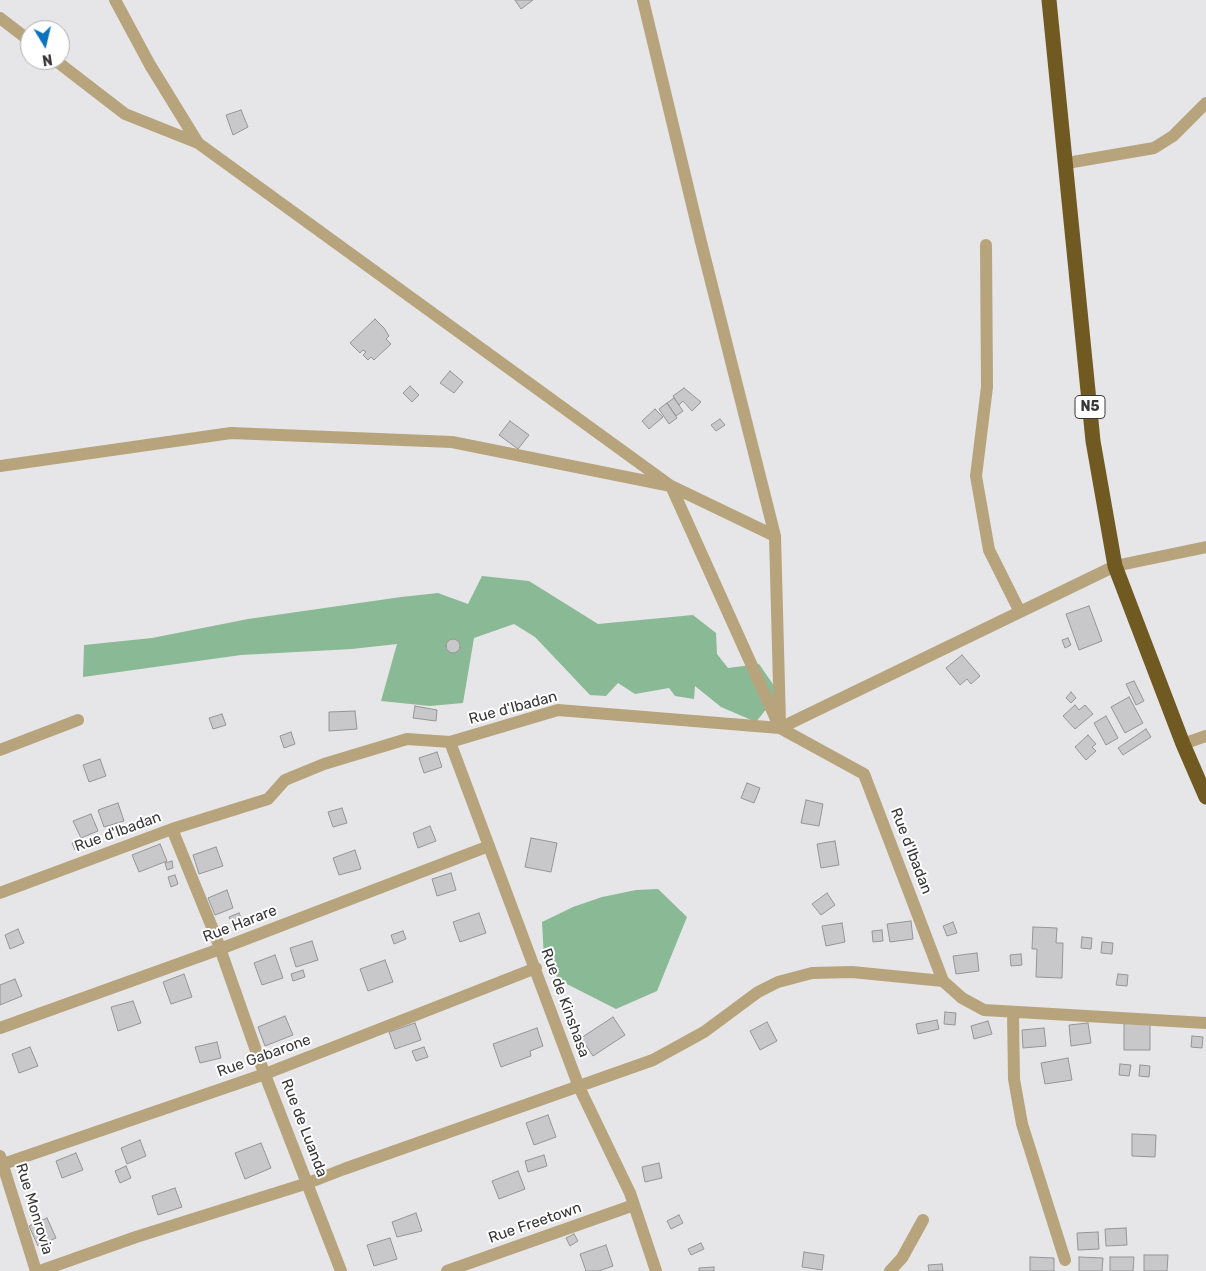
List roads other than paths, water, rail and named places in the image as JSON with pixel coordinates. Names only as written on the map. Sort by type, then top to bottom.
[{"type":"highway","name":"N5","points":[[1049,0],[1067,163],[1093,442],[1115,566],[1183,744],[1206,797]]},
{"type":"street","points":[[115,0],[150,65],[198,143]]},
{"type":"street","points":[[643,0],[701,242],[775,536],[780,728]]},
{"type":"street","points":[[0,18],[20,33]]},
{"type":"street","points":[[68,70],[125,114],[198,143],[671,486],[775,536]]},
{"type":"street","points":[[1067,163],[1154,148],[1173,136],[1206,103]]},
{"type":"street","points":[[986,245],[987,387],[976,476],[989,550],[1020,612]]},
{"type":"street","points":[[0,466],[231,433],[452,442],[671,486]]},
{"type":"street","points":[[671,486],[780,728]]},
{"type":"street","points":[[780,728],[1115,566],[1206,547]]},
{"type":"street","name":"Rue d'Ibadan","points":[[0,893],[172,829],[268,799],[285,780],[324,764],[407,739],[450,742],[558,710],[780,728],[864,774],[943,981]]},
{"type":"street","points":[[0,750],[78,720]]},
{"type":"street","points":[[1183,744],[1206,736]]},
{"type":"street","name":"Rue de Kinshasa","points":[[450,742],[579,1087],[634,1205],[656,1271]]},
{"type":"street","name":"Rue de Luanda","points":[[172,829],[220,949],[265,1074],[341,1271]]},
{"type":"street","name":"Rue Harare","points":[[0,1028],[220,949],[489,846]]},
{"type":"street","name":"Rue Gabarone","points":[[1,1162],[265,1074],[536,968]]},
{"type":"street","points":[[40,1271],[136,1237],[308,1184],[344,1169],[653,1060],[704,1032],[758,992],[778,982],[812,973],[852,972],[943,981],[962,998],[984,1010],[1206,1023]]},
{"type":"street","points":[[1013,1012],[1014,1079],[1022,1124],[1065,1260]]},
{"type":"street","name":"Rue Monrovia","points":[[1,1162],[36,1271]]},
{"type":"street","name":"Rue Freetown","points":[[447,1271],[634,1205]]},
{"type":"street","points":[[890,1271],[902,1258],[923,1220]]}]
